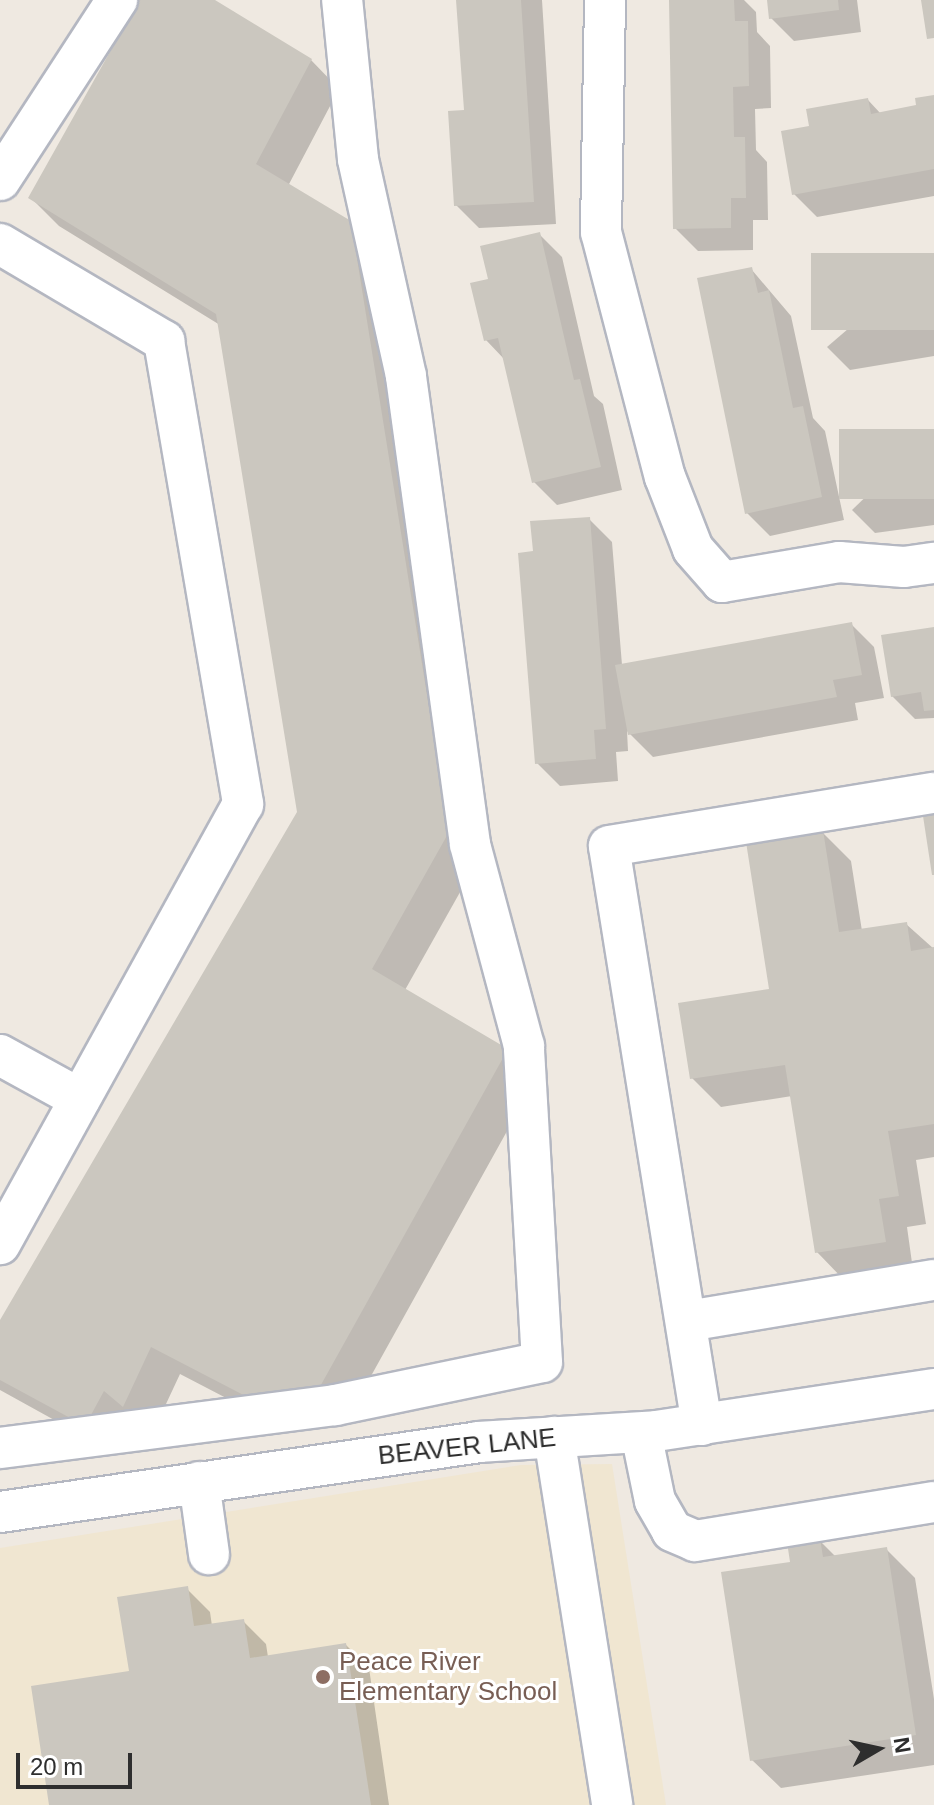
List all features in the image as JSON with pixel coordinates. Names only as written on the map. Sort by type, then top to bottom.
[{"type":"street","points":[[0,180],[117,0]]},
{"type":"street","points":[[0,1448],[335,1405],[542,1362],[524,1046],[470,844],[406,376],[358,159],[342,0]]},
{"type":"street","points":[[605,0],[601,232],[665,477],[693,549],[722,582],[839,562],[904,567],[934,563]]},
{"type":"street","points":[[0,245],[164,341],[243,804],[0,1244]]},
{"type":"street","points":[[702,1425],[688,1321],[609,846],[934,793]]},
{"type":"street","points":[[0,1055],[80,1099]]},
{"type":"street","points":[[688,1321],[934,1280]]},
{"type":"street","name":"BEAVER LANE","points":[[0,1512],[478,1442],[641,1433],[934,1389]]},
{"type":"street","points":[[641,1433],[655,1501],[672,1531],[695,1541],[934,1502]]},
{"type":"street","points":[[554,1437],[612,1805]]},
{"type":"street","points":[[199,1482],[209,1554]]},
{"type":"shaded area","name":"Peace River Elementary School","points":[[612,1464],[666,1805],[0,1805],[0,1548],[521,1465]]},
{"type":"building","points":[[139,0],[215,0],[312,59],[256,164],[351,221],[449,832],[372,969],[508,1049],[317,1392],[257,1402],[151,1347],[123,1407],[104,1391],[85,1426],[0,1380],[0,1320],[297,812],[216,314],[28,198]]},
{"type":"building","points":[[456,0],[521,0],[534,202],[454,206],[448,111],[464,110]]},
{"type":"building","points":[[669,0],[734,0],[735,21],[748,21],[749,86],[733,87],[734,137],[745,137],[746,198],[731,198],[731,228],[673,229]]},
{"type":"building","points":[[767,0],[838,0],[839,10],[769,19]]},
{"type":"building","points":[[921,0],[934,0],[934,38],[927,39]]},
{"type":"building","points":[[934,95],[934,169],[792,195],[781,131],[809,126],[806,109],[868,98],[871,114],[916,105],[915,98]]},
{"type":"building","points":[[540,232],[574,380],[580,379],[601,467],[532,483],[498,338],[484,341],[470,283],[488,279],[480,246]]},
{"type":"building","points":[[811,253],[934,253],[934,330],[811,330]]},
{"type":"building","points":[[752,267],[758,293],[769,290],[793,408],[803,406],[822,497],[745,514],[697,278]]},
{"type":"building","points":[[839,429],[934,429],[934,499],[839,499]]},
{"type":"building","points":[[590,517],[606,729],[594,730],[596,759],[535,764],[518,553],[533,551],[530,521]]},
{"type":"building","points":[[852,622],[862,675],[833,680],[837,697],[628,735],[615,665]]},
{"type":"building","points":[[934,627],[934,710],[924,711],[921,692],[891,697],[881,635]]},
{"type":"building","points":[[934,814],[934,875],[932,875],[923,816]]},
{"type":"building","points":[[823,830],[839,932],[907,922],[911,951],[934,947],[934,1124],[888,1131],[899,1196],[879,1199],[886,1242],[815,1253],[785,1065],[690,1079],[678,1003],[769,989],[746,842]]},
{"type":"building","points":[[820,1538],[823,1557],[887,1547],[916,1735],[750,1761],[721,1572],[790,1562],[787,1542]]},
{"type":"building","points":[[188,1586],[194,1626],[244,1619],[250,1658],[346,1643],[371,1805],[49,1805],[31,1686],[129,1671],[117,1597]]},
{"type":"place","name":"Peace River Elementary School","points":[[323,1677]]}]
